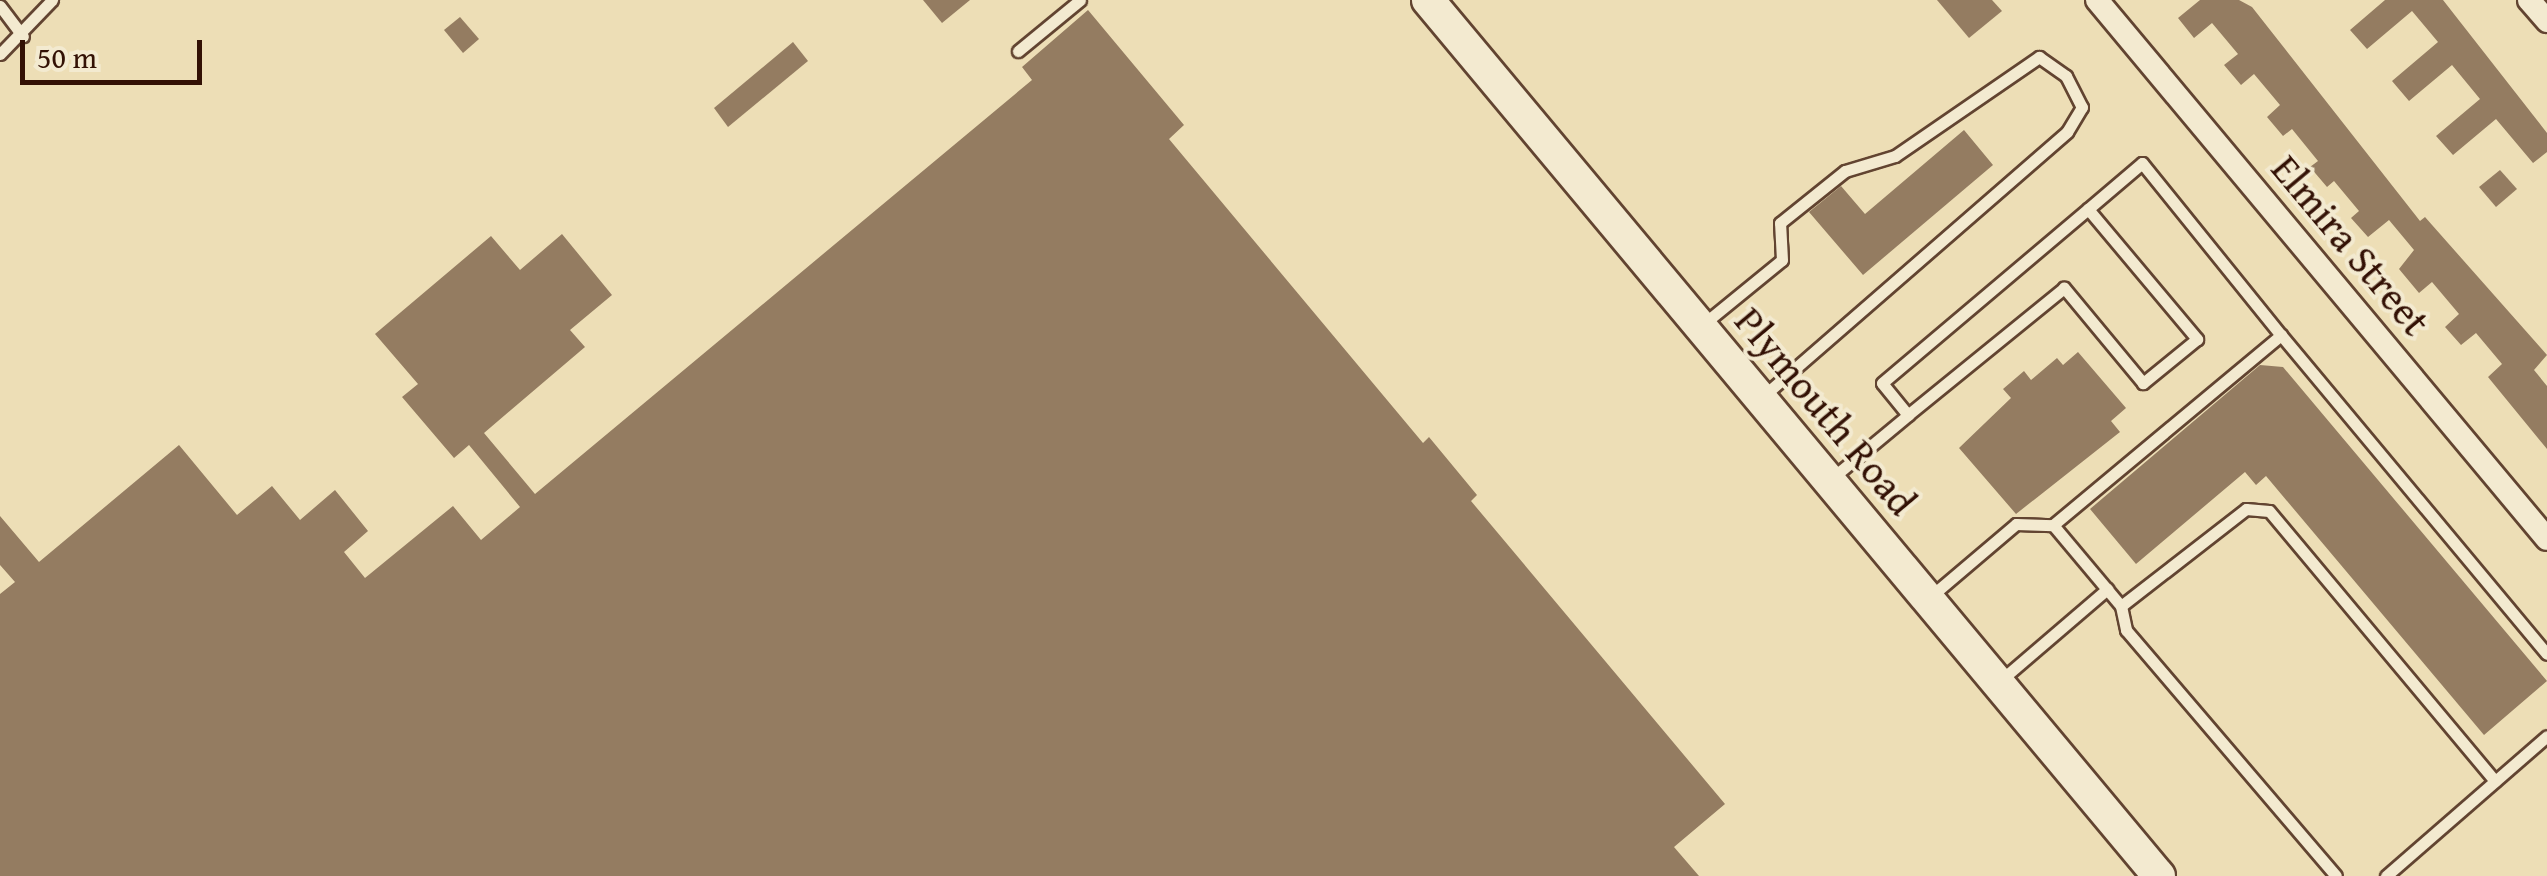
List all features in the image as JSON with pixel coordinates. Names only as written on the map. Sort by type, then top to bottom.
[{"type":"main road","name":"Plymouth Road","points":[[1428,0],[2159,876]]},
{"type":"street","name":"Elmira Street","points":[[2097,0],[2547,539]]},
{"type":"street","points":[[2529,0],[2547,21]]},
{"type":"lane","points":[[0,54],[22,36],[52,0]]},
{"type":"lane","points":[[1018,52],[1080,0]]},
{"type":"lane","points":[[0,6],[22,36]]},
{"type":"lane","points":[[1700,326],[1782,260],[1780,223],[1844,171],[1894,156],[2039,56],[2066,76],[2082,107],[2067,132],[1760,398]]},
{"type":"lane","points":[[1908,415],[1882,383],[2142,164],[2547,654]]},
{"type":"lane","points":[[1829,480],[2064,288],[2143,383],[2197,339],[2088,208]]},
{"type":"lane","points":[[1928,599],[2016,524],[2054,525],[2280,335]]},
{"type":"lane","points":[[2121,606],[2246,509],[2270,511],[2495,781]]},
{"type":"lane","points":[[2054,525],[2121,606],[2126,630],[2336,876]]},
{"type":"lane","points":[[1998,683],[2107,590]]},
{"type":"lane","points":[[2386,876],[2547,736]]},
{"type":"building","points":[[923,0],[970,0],[942,23]]},
{"type":"building","points":[[1937,0],[1992,0],[2002,11],[1969,38]]},
{"type":"building","points":[[2200,0],[2239,0],[2252,7],[2420,221],[2425,217],[2547,355],[2534,370],[2547,386],[2547,449],[2488,377],[2502,364],[2476,333],[2461,345],[2445,327],[2459,314],[2432,282],[2419,293],[2399,269],[2414,250],[2389,220],[2368,237],[2351,218],[2359,211],[2334,181],[2327,187],[2310,167],[2318,161],[2292,129],[2283,136],[2267,117],[2280,105],[2254,74],[2241,85],[2224,65],[2238,54],[2212,23],[2194,38],[2178,18]]},
{"type":"building","points":[[2385,0],[2443,0],[2547,133],[2547,152],[2533,163],[2496,119],[2453,155],[2436,136],[2480,99],[2452,65],[2409,101],[2392,81],[2438,42],[2412,11],[2367,49],[2350,30]]},
{"type":"building","points":[[1088,10],[1184,125],[1169,139],[1423,443],[1429,437],[1477,495],[1471,501],[1725,804],[1674,847],[1699,876],[0,876],[0,594],[15,582],[0,565],[0,516],[39,562],[179,445],[237,515],[272,486],[300,520],[335,490],[368,531],[344,552],[365,578],[453,506],[481,540],[520,507],[469,445],[454,458],[402,397],[418,384],[375,334],[491,236],[520,270],[562,234],[612,295],[570,330],[585,347],[484,433],[535,494],[1032,80],[1022,67]]},
{"type":"building","points":[[460,17],[479,39],[463,53],[444,30]]},
{"type":"building","points":[[793,42],[808,61],[728,127],[714,108]]},
{"type":"building","points":[[1964,130],[1993,165],[1863,275],[1809,212],[1841,186],[1865,214]]},
{"type":"building","points":[[2500,170],[2517,189],[2496,207],[2479,187]]},
{"type":"building","points":[[2078,352],[2126,408],[2111,421],[2120,432],[2016,514],[1959,448],[2011,398],[2003,389],[2024,371],[2031,380],[2057,358],[2063,365]]},
{"type":"building","points":[[2260,365],[2283,367],[2547,681],[2484,735],[2266,476],[2256,485],[2245,472],[2136,564],[2090,509]]}]
